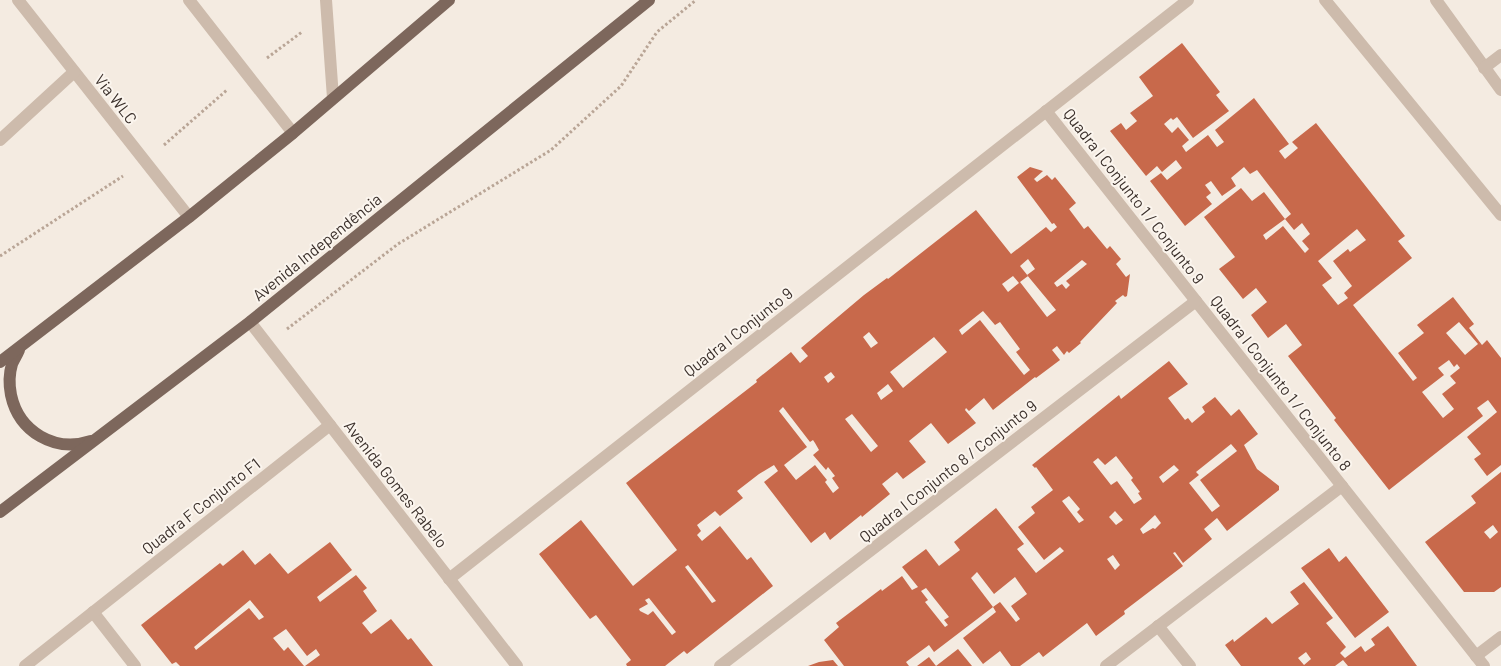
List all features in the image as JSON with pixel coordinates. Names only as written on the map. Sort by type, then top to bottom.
[{"type":"main road","points":[[0,362],[190,217],[293,133],[449,0]]},
{"type":"main road","name":"Avenida Independência","points":[[0,512],[250,322],[649,0]]},
{"type":"main road","points":[[22,346],[12,364],[9,385],[14,405],[24,423],[40,436],[59,444],[80,444],[99,438]]},
{"type":"street","name":"Via WLC","points":[[18,0],[190,217]]},
{"type":"street","points":[[189,0],[293,133]]},
{"type":"street","points":[[326,0],[333,98]]},
{"type":"street","name":"Quadra I Conjunto 9","points":[[449,579],[1188,0]]},
{"type":"street","points":[[1325,0],[1501,215]]},
{"type":"street","points":[[1436,0],[1501,90]]},
{"type":"street","points":[[1484,68],[1501,55]]},
{"type":"street","points":[[0,140],[74,72]]},
{"type":"street","name":"Quadra I Conjunto 1 / Conjunto 9","points":[[1046,111],[1196,301]]},
{"type":"street","name":"Quadra I Conjunto 1 / Conjunto 8","points":[[1196,301],[1480,661]]},
{"type":"street","name":"Quadra I Conjunto 8 / Conjunto 9","points":[[720,666],[1196,301]]},
{"type":"street","name":"Avenida Gomes Rabelo","points":[[250,322],[517,666]]},
{"type":"street","name":"Quadra F Conjunto F1","points":[[25,666],[330,426]]},
{"type":"street","points":[[1106,666],[1342,486]]},
{"type":"street","points":[[93,612],[135,666]]},
{"type":"street","points":[[1158,626],[1190,666]]},
{"type":"street","points":[[1480,661],[1501,637]]},
{"type":"path","points":[[267,344],[398,244],[551,150],[621,86],[657,32],[696,0]]},
{"type":"path","points":[[0,256],[145,162],[246,74],[327,13]]},
{"type":"building","points":[[1182,43],[1220,92],[1216,95],[1229,111],[1193,138],[1177,117],[1173,120],[1171,118],[1164,124],[1172,133],[1178,127],[1189,140],[1182,146],[1186,152],[1208,135],[1217,147],[1224,142],[1215,130],[1254,98],[1289,144],[1279,151],[1285,159],[1298,148],[1292,142],[1316,123],[1405,236],[1398,241],[1412,258],[1353,305],[1413,381],[1417,378],[1398,353],[1424,333],[1417,325],[1453,297],[1474,324],[1469,328],[1482,345],[1487,340],[1501,358],[1501,465],[1487,476],[1474,459],[1481,454],[1467,437],[1497,412],[1488,400],[1477,408],[1483,416],[1389,490],[1334,420],[1336,418],[1288,356],[1302,345],[1286,324],[1268,338],[1251,315],[1267,302],[1256,288],[1243,299],[1219,269],[1235,257],[1204,217],[1241,188],[1252,201],[1264,192],[1285,219],[1291,214],[1257,170],[1250,174],[1244,167],[1231,178],[1236,186],[1222,196],[1211,181],[1205,185],[1211,193],[1206,197],[1212,204],[1185,226],[1150,181],[1161,173],[1167,180],[1182,168],[1176,160],[1162,172],[1157,166],[1146,176],[1110,131],[1121,123],[1126,130],[1137,121],[1130,113],[1153,96],[1139,77]],"holes":[[[1285,219],[1294,230],[1302,223],[1310,234],[1302,241],[1309,249],[1305,253],[1283,226],[1266,240],[1263,235]],[[1357,229],[1366,240],[1350,252],[1348,249],[1333,261],[1352,286],[1344,293],[1348,298],[1338,305],[1322,285],[1332,278],[1318,261]],[[1459,322],[1478,344],[1465,355],[1446,333]],[[1449,360],[1454,367],[1457,364],[1460,368],[1450,376],[1456,383],[1442,394],[1454,409],[1443,418],[1422,392],[1444,375],[1438,368]]]},
{"type":"building","points":[[1030,167],[1043,171],[1034,179],[1037,182],[1047,175],[1052,180],[1055,177],[1076,203],[1069,209],[1084,229],[1088,226],[1107,249],[1110,246],[1121,259],[1116,264],[1126,277],[1130,274],[1127,296],[1123,295],[1115,301],[1117,303],[1081,343],[1069,353],[1067,351],[1064,355],[1057,346],[1052,350],[1060,360],[993,410],[984,398],[969,411],[966,408],[965,410],[976,423],[948,444],[931,423],[909,441],[926,462],[903,479],[897,472],[882,484],[890,494],[830,540],[825,532],[811,543],[764,482],[778,471],[774,465],[759,474],[737,491],[743,498],[720,516],[715,511],[697,525],[701,531],[697,535],[702,541],[720,526],[747,560],[751,557],[773,586],[687,654],[684,651],[665,666],[627,666],[626,664],[631,660],[596,615],[590,619],[539,554],[581,520],[633,586],[677,550],[626,483],[757,382],[756,380],[791,352],[800,363],[808,356],[801,348],[864,295],[888,279],[976,210],[1011,254],[1046,227],[1051,232],[1057,227],[1054,223],[1052,224],[1017,177]],"holes":[[[1028,259],[1035,269],[1027,275],[1020,266]],[[1082,260],[1087,264],[1066,281],[1070,285],[1066,289],[1062,284],[1057,287],[1054,283]],[[1013,276],[1019,283],[1008,292],[1002,284]],[[1028,276],[1056,310],[1047,317],[1020,282]],[[983,311],[995,325],[1000,322],[1020,349],[1016,352],[1030,370],[1024,375],[980,320],[962,335],[959,330]],[[869,332],[878,343],[871,348],[863,337]],[[934,337],[947,352],[903,388],[890,372]],[[831,372],[835,377],[828,383],[824,377]],[[888,384],[893,391],[881,400],[877,393]],[[783,407],[810,442],[813,440],[819,450],[813,455],[826,470],[828,467],[835,476],[832,478],[839,488],[833,493],[825,482],[827,480],[815,465],[796,480],[784,465],[807,447],[779,411]],[[852,414],[878,446],[871,452],[845,419]],[[688,565],[716,601],[712,603],[685,567]],[[649,598],[676,632],[672,635],[653,611],[648,615],[640,611],[639,609],[648,604],[645,600]]]},
{"type":"building","points":[[1169,361],[1188,384],[1168,398],[1185,420],[1188,418],[1192,423],[1205,412],[1202,407],[1215,397],[1231,416],[1239,409],[1258,434],[1244,445],[1257,469],[1279,486],[1279,490],[1227,531],[1217,518],[1204,529],[1212,539],[1183,563],[1175,552],[1173,553],[1183,566],[1124,611],[1125,614],[1096,636],[1087,623],[1043,657],[1039,652],[1020,666],[1011,666],[1000,651],[983,664],[963,638],[996,612],[993,607],[934,652],[929,645],[906,662],[909,666],[844,666],[824,640],[839,627],[836,623],[881,589],[882,591],[902,576],[912,590],[918,587],[902,567],[926,549],[939,566],[960,550],[954,542],[996,508],[1024,544],[1017,549],[1036,573],[1064,551],[1060,547],[1044,560],[1018,527],[1035,513],[1031,507],[1053,490],[1036,467],[1032,465],[1119,395],[1121,399]],"holes":[[[1231,444],[1237,451],[1200,480],[1220,506],[1212,512],[1189,483],[1199,475],[1196,472]],[[1116,456],[1133,478],[1131,480],[1140,492],[1138,493],[1142,499],[1134,504],[1117,481],[1111,485],[1093,462],[1098,458],[1105,465]],[[1174,465],[1179,470],[1163,483],[1159,477]],[[1069,496],[1080,509],[1077,512],[1084,520],[1079,523],[1062,501]],[[1115,511],[1123,520],[1116,525],[1109,517]],[[1155,515],[1161,523],[1155,529],[1153,528],[1143,534],[1140,529]],[[1113,555],[1120,565],[1115,570],[1107,559]],[[977,572],[994,594],[1015,577],[1027,594],[1011,606],[1020,619],[1016,622],[1000,602],[993,607],[971,578]],[[926,588],[949,617],[944,620],[948,625],[945,627],[925,602],[928,600],[921,591]]]},
{"type":"building","points":[[1501,472],[1501,587],[1494,592],[1464,592],[1425,542],[1476,503],[1471,496]],"holes":[[[1493,525],[1498,532],[1490,539],[1484,532]]]},
{"type":"building","points":[[330,542],[352,570],[317,597],[320,602],[356,575],[367,588],[363,591],[377,611],[362,623],[371,634],[391,619],[408,640],[411,638],[433,666],[305,666],[320,655],[316,649],[307,656],[286,629],[273,638],[284,651],[288,647],[304,666],[180,666],[176,662],[172,664],[141,625],[220,563],[223,566],[243,550],[255,565],[270,553],[288,574]],"holes":[[[250,600],[264,617],[259,620],[249,608],[196,650],[194,647]]]},
{"type":"building","points":[[1329,548],[1339,562],[1346,556],[1389,612],[1355,638],[1301,568]]},
{"type":"building","points":[[1304,582],[1333,618],[1326,623],[1346,647],[1340,653],[1345,658],[1361,646],[1365,652],[1375,645],[1371,639],[1388,626],[1417,666],[1348,666],[1343,660],[1335,666],[1241,666],[1225,645],[1233,639],[1234,642],[1266,617],[1272,624],[1299,604],[1290,592]],"holes":[[[1306,652],[1311,659],[1304,665],[1298,658]]]},
{"type":"building","points":[[958,649],[972,666],[936,666]]},
{"type":"building","points":[[929,657],[936,666],[917,666]]},
{"type":"building","points":[[833,660],[838,666],[808,666],[819,662]]}]
